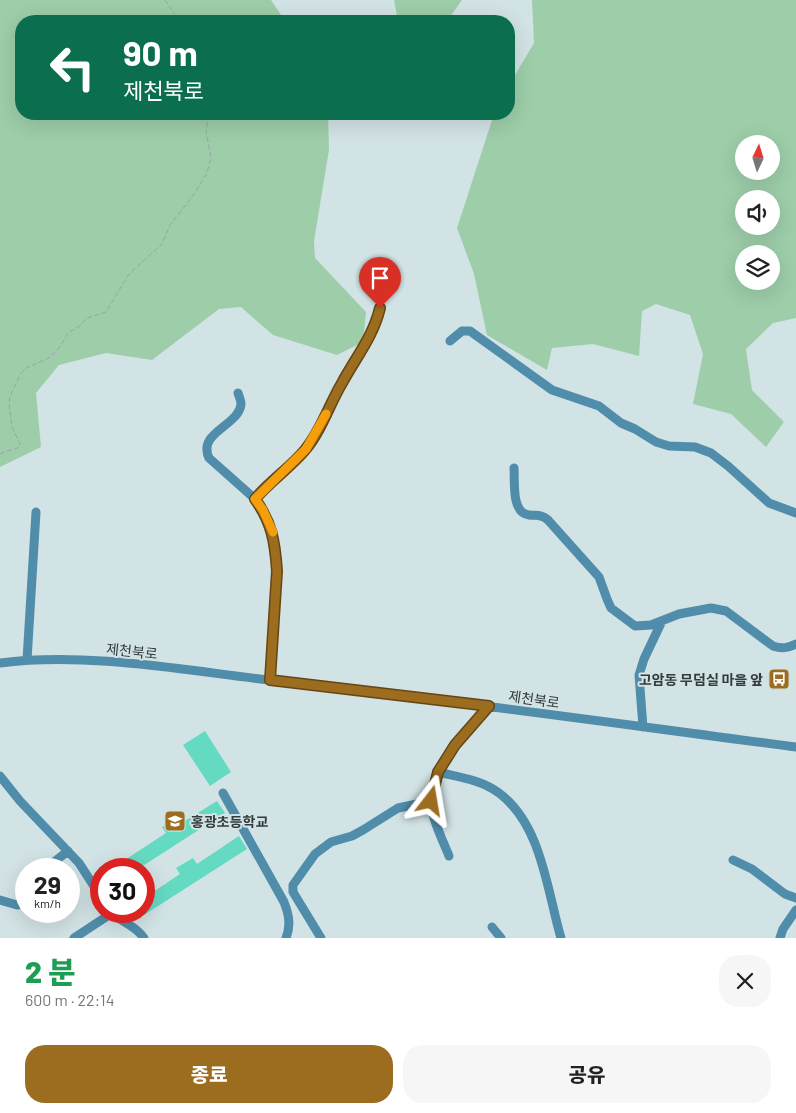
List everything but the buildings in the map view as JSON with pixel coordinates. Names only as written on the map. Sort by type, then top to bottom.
[{"type":"street","points":[[255,499],[265,487],[296,460],[310,443],[342,382],[376,325],[380,308]]},
{"type":"street","points":[[450,341],[462,331],[470,331],[552,390],[592,402],[621,423],[656,442],[668,446],[696,447],[711,453],[769,503],[796,513]]},
{"type":"street","points":[[238,393],[241,404],[239,410],[210,438],[206,451],[209,458],[255,499],[263,510],[273,532],[277,571],[270,680]]},
{"type":"street","points":[[514,468],[518,508],[522,513],[543,516],[548,520],[599,577],[611,608],[635,626],[651,624],[679,614],[719,608],[726,611],[773,646],[788,648],[796,644]]},
{"type":"street","points":[[27,660],[36,512]]},
{"type":"street","points":[[643,727],[639,675],[644,659],[662,620]]},
{"type":"street","name":"제천북로","points":[[0,663],[56,659],[119,663],[489,706],[796,747]]},
{"type":"street","points":[[449,856],[434,815],[431,801],[438,772],[455,745],[489,706]]},
{"type":"street","points":[[438,772],[474,781],[490,788],[498,792],[517,809],[527,824],[536,847],[552,898],[561,938]]},
{"type":"street","points":[[0,776],[32,814],[79,863],[90,880]]},
{"type":"street","points":[[223,793],[284,902],[290,923],[286,938]]},
{"type":"street","points":[[321,938],[294,892],[293,885],[315,854],[331,842],[357,833],[398,808],[431,801]]},
{"type":"street","points":[[59,858],[68,851]]},
{"type":"street","points":[[733,860],[752,869],[774,886],[796,898]]},
{"type":"street","points":[[0,900],[15,904]]},
{"type":"street","points":[[780,938],[783,929],[796,910]]},
{"type":"street","points":[[74,938],[95,923]]},
{"type":"street","points":[[128,923],[144,938]]},
{"type":"street","points":[[492,927],[501,938]]},
{"type":"path","points":[[165,0],[175,15]]},
{"type":"path","points":[[0,454],[18,448],[20,444],[12,426],[9,404],[10,396],[20,375],[26,368],[49,358],[60,347],[68,334],[87,318],[106,312],[129,274],[162,244],[170,225],[195,193],[209,166],[210,150],[206,130],[208,120]]},
{"type":"green space","points":[[0,0],[271,0],[281,15],[15,15],[15,120],[328,120],[329,150],[314,241],[315,258],[366,312],[363,342],[337,355],[273,335],[241,307],[219,309],[152,360],[106,353],[59,365],[36,393],[41,447],[0,467]]},
{"type":"green space","points":[[394,0],[462,0],[451,15],[397,15]]},
{"type":"green space","points":[[532,0],[796,0],[796,318],[773,323],[746,349],[752,390],[784,422],[766,447],[731,414],[693,404],[703,354],[690,315],[656,304],[642,311],[639,356],[593,344],[552,348],[547,370],[487,335],[474,274],[457,228],[492,120],[515,120],[515,75],[534,43]]},
{"type":"slow traffic","points":[[273,532],[263,510],[255,499],[265,487],[306,449],[326,414]]},
{"type":"place","name":"고암동 무덤실 마을 앞","points":[[779,679]]},
{"type":"place","name":"홍광초등학교","points":[[175,821]]},
{"type":"route","points":[[380,308],[376,325],[367,343],[342,382],[314,437],[296,460],[265,487],[255,499],[263,510],[273,532],[275,543],[277,571],[270,680],[489,706],[455,745],[438,772],[431,801]]}]
